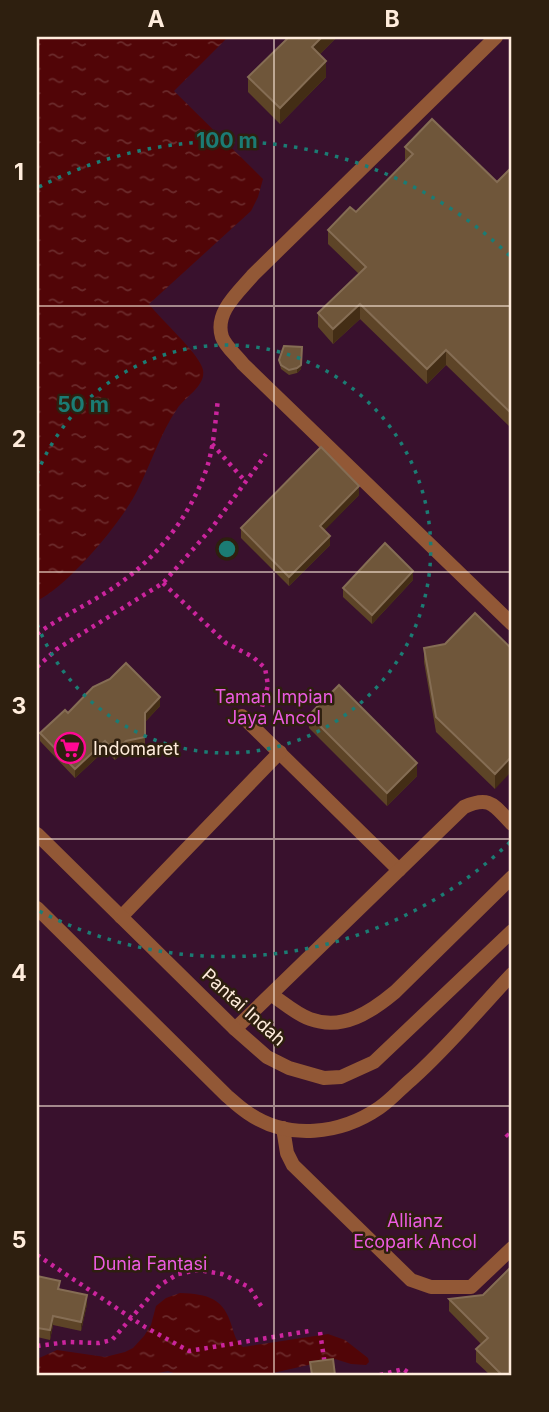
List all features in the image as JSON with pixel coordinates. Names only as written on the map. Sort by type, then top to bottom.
[{"type":"street","points":[[496,37],[253,275],[223,312],[222,338],[243,364],[512,624]]},
{"type":"street","points":[[242,716],[398,870]]},
{"type":"street","points":[[121,917],[280,752]]},
{"type":"street","points":[[235,1029],[464,807],[483,800],[491,803],[512,824]]},
{"type":"street","name":"Pantai Indah","points":[[37,834],[235,1029],[267,1057],[289,1068],[324,1078],[341,1077],[374,1062],[512,931]]},
{"type":"street","points":[[272,995],[310,1019],[343,1022],[360,1016],[377,1007],[395,992],[512,877]]},
{"type":"street","points":[[37,908],[227,1096],[248,1114],[283,1128],[317,1132],[336,1128],[355,1122],[381,1107],[432,1061],[512,974]]},
{"type":"street","points":[[283,1128],[287,1153],[293,1165],[411,1279],[430,1287],[471,1287],[512,1248]]},
{"type":"path","points":[[37,634],[120,583],[160,547],[190,508],[205,472],[218,398]]},
{"type":"path","points":[[212,444],[245,481]]},
{"type":"path","points":[[37,667],[57,649],[163,583],[211,529],[266,454]]},
{"type":"path","points":[[163,583],[226,643],[253,657],[265,668],[268,685],[256,730]]},
{"type":"path","points":[[506,1134],[512,1140]]},
{"type":"path","points":[[37,1255],[132,1319],[189,1351],[309,1331]]},
{"type":"path","points":[[37,1346],[112,1340],[160,1285],[178,1273],[198,1270],[222,1273],[249,1287],[263,1309]]},
{"type":"path","points":[[320,1332],[326,1369]]},
{"type":"path","points":[[380,1375],[403,1369],[411,1375]]},
{"type":"green space","name":"Taman Impian Jaya Ancol","points":[[37,37],[512,37],[512,1375],[37,1375]]},
{"type":"water","points":[[37,37],[228,37],[174,91],[263,179],[251,211],[149,304],[195,355],[203,370],[203,376],[171,419],[137,491],[119,519],[93,552],[64,582],[37,601]]},
{"type":"water","points":[[180,1293],[207,1297],[219,1304],[229,1317],[237,1341],[243,1347],[328,1334],[345,1340],[368,1358],[369,1362],[366,1365],[351,1364],[335,1359],[264,1375],[179,1375],[168,1371],[149,1375],[37,1375],[37,1359],[57,1350],[105,1357],[133,1348],[151,1325],[156,1306],[166,1298]]},
{"type":"building","points":[[289,37],[322,37],[312,47],[326,61],[280,108],[248,77]]},
{"type":"building","points":[[432,119],[497,182],[512,167],[512,414],[446,350],[427,369],[360,304],[333,329],[318,313],[366,267],[328,230],[350,207],[356,212],[413,154],[405,147]]},
{"type":"building","points":[[284,346],[302,347],[301,365],[297,368],[289,370],[281,365],[279,360]]},
{"type":"building","points":[[321,447],[359,486],[320,526],[330,536],[289,577],[241,528]]},
{"type":"building","points":[[385,543],[413,571],[372,615],[343,588]]},
{"type":"building","points":[[475,613],[512,649],[512,756],[495,774],[436,717],[424,648],[445,644]]},
{"type":"building","points":[[126,663],[160,697],[145,713],[145,737],[126,741],[115,751],[105,741],[75,769],[40,733],[65,710],[68,713],[93,687],[110,679]]},
{"type":"building","points":[[339,685],[417,763],[387,793],[309,715]]},
{"type":"building","points":[[512,1266],[512,1375],[502,1375],[476,1349],[488,1338],[449,1299],[483,1295]]},
{"type":"building","points":[[37,1276],[60,1281],[58,1289],[87,1295],[81,1322],[53,1316],[50,1330],[37,1328]]},
{"type":"building","points":[[333,1359],[335,1375],[312,1375],[310,1362]]},
{"type":"place","name":"Indomaret","points":[[70,748]]},
{"type":"park label","name":"Allianz Ecopark Ancol","points":[[415,1230]]},
{"type":"park label","name":"Dunia Fantasi","points":[[150,1263]]}]
